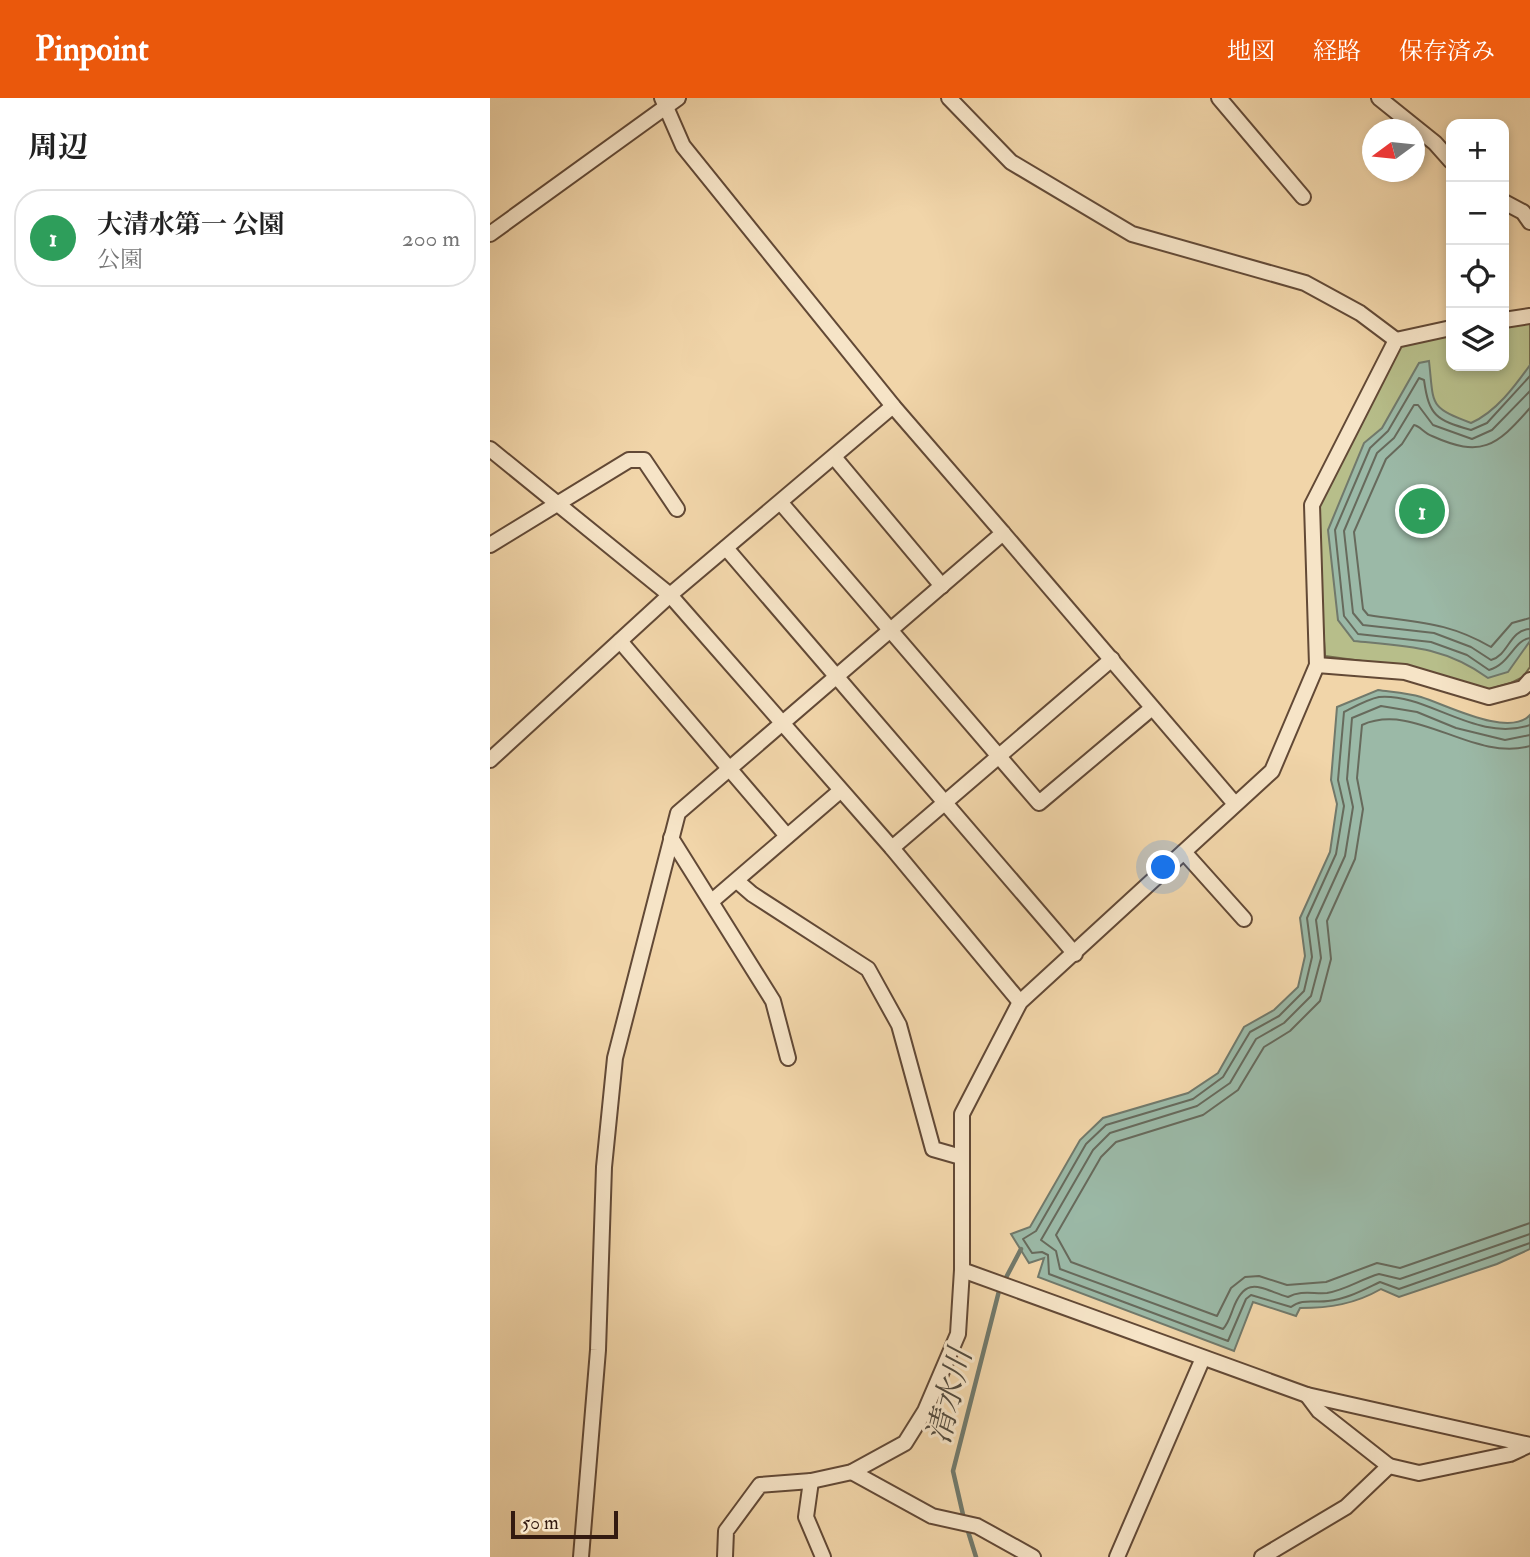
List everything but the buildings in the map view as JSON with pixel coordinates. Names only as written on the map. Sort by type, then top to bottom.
[{"type":"street","points":[[490,234],[664,102],[678,98]]},
{"type":"street","points":[[949,98],[988,142],[1011,162],[1132,234],[1305,283],[1360,313],[1396,340],[1446,329]]},
{"type":"street","points":[[1219,98],[1303,197]]},
{"type":"street","points":[[1379,98],[1446,156]]},
{"type":"street","points":[[664,102],[683,146],[892,406],[1235,804]]},
{"type":"street","points":[[1509,205],[1523,212],[1530,222]]},
{"type":"street","points":[[1509,319],[1530,316]]},
{"type":"street","points":[[725,1557],[726,1531],[760,1485],[811,1480],[852,1472],[905,1444],[925,1411],[958,1334],[962,1270],[962,1114],[1020,1002],[1272,771],[1317,665],[1311,505],[1396,340]]},
{"type":"street","points":[[490,760],[670,595],[892,406]]},
{"type":"street","points":[[490,449],[559,502],[670,595],[892,848],[1020,1002]]},
{"type":"street","points":[[834,457],[942,586]]},
{"type":"street","points":[[490,545],[629,460],[638,458],[651,467],[677,509]]},
{"type":"street","points":[[781,503],[1039,803],[1152,708]]},
{"type":"street","points":[[581,1557],[598,1350],[604,1167],[615,1058],[678,813],[1003,533]]},
{"type":"street","points":[[726,548],[1075,954]]},
{"type":"street","points":[[620,641],[787,836]]},
{"type":"street","points":[[892,848],[1112,659]]},
{"type":"street","points":[[1317,665],[1405,672],[1489,697],[1523,688],[1530,680]]},
{"type":"street","points":[[712,901],[840,791]]},
{"type":"street","points":[[671,838],[774,1001],[788,1058]]},
{"type":"street","points":[[1184,852],[1244,919]]},
{"type":"street","points":[[737,881],[868,969],[900,1025],[933,1149],[961,1157]]},
{"type":"street","points":[[962,1270],[1018,1288],[1307,1395],[1529,1445]]},
{"type":"street","points":[[1117,1557],[1203,1358]]},
{"type":"street","points":[[1307,1395],[1319,1411],[1389,1466],[1419,1473],[1510,1454],[1529,1445]]},
{"type":"street","points":[[1262,1557],[1346,1507],[1389,1466]]},
{"type":"street","points":[[852,1472],[932,1516],[975,1525],[1033,1557]]},
{"type":"street","points":[[811,1480],[806,1517],[823,1557]]},
{"type":"green space","points":[[1530,323],[1530,667],[1523,677],[1486,690],[1414,668],[1325,656],[1315,505],[1400,345],[1446,334],[1446,371],[1509,371],[1509,325]]},
{"type":"water","points":[[1429,361],[1433,396],[1440,408],[1471,423],[1497,405],[1530,365],[1530,641],[1508,672],[1488,678],[1456,659],[1424,649],[1354,641],[1338,620],[1328,530],[1364,443],[1382,428],[1419,363]]},
{"type":"water","points":[[1378,690],[1421,697],[1493,722],[1520,721],[1530,715],[1530,1249],[1497,1264],[1399,1297],[1381,1289],[1342,1304],[1300,1308],[1296,1316],[1253,1302],[1234,1351],[1038,1277],[1044,1258],[1029,1263],[1011,1234],[1030,1227],[1080,1140],[1103,1118],[1188,1093],[1218,1073],[1244,1027],[1274,1010],[1298,987],[1305,956],[1300,918],[1330,852],[1337,804],[1331,780],[1337,707]]},
{"type":"waterway","name":"清水川","points":[[964,1519],[953,1471],[999,1291],[1021,1249]]},
{"type":"waterway","name":"清水川","points":[[967,1528],[976,1557]]},
{"type":"place","name":"大清水第一 公園","points":[[1422,511]]}]
